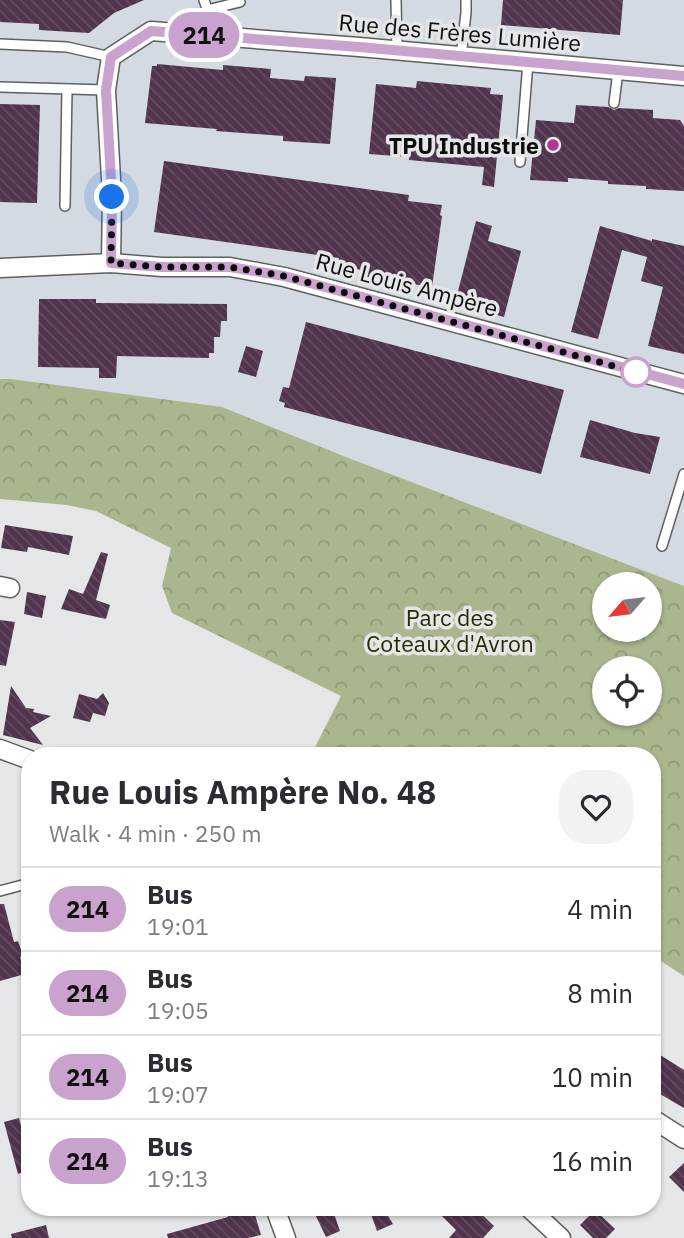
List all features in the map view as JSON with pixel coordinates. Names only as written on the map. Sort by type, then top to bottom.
[{"type":"street","name":"Rue des Frères Lumière","points":[[111,57],[151,31],[684,76]]},
{"type":"street","points":[[111,57],[106,90],[112,197],[111,263]]},
{"type":"street","name":"Rue Louis Ampère","points":[[0,268],[111,263],[162,267],[230,267],[284,276],[684,384]]},
{"type":"street","points":[[0,749],[21,757]]},
{"type":"street","points":[[661,1124],[684,1139]]},
{"type":"street","points":[[278,1216],[286,1238]]},
{"type":"street","points":[[538,1216],[561,1238]]},
{"type":"lane","points":[[396,0],[397,50]]},
{"type":"lane","points":[[461,56],[466,0]]},
{"type":"lane","points":[[206,35],[210,18],[206,5],[240,2]]},
{"type":"lane","points":[[0,44],[67,47],[111,57]]},
{"type":"lane","points":[[520,162],[528,62]]},
{"type":"lane","points":[[614,103],[618,71]]},
{"type":"lane","points":[[0,87],[106,90]]},
{"type":"lane","points":[[65,206],[67,89]]},
{"type":"lane","points":[[662,545],[684,474]]},
{"type":"lane","points":[[0,891],[21,886]]},
{"type":"shaded area","points":[[0,0],[684,0],[684,586],[662,578],[662,572],[647,572],[222,408],[0,379]]},
{"type":"green space","name":"Parc des Coteaux d'Avron","points":[[0,379],[222,407],[647,572],[592,572],[592,642],[662,642],[662,578],[684,586],[684,976],[661,961],[661,747],[315,747],[341,696],[172,613],[162,586],[171,548],[96,511],[67,505],[0,499]]},
{"type":"building","points":[[0,0],[144,0],[114,13],[89,33],[39,30],[39,24],[0,22]]},
{"type":"building","points":[[503,0],[623,0],[620,35],[501,25]]},
{"type":"building","points":[[157,64],[223,70],[223,65],[271,69],[270,78],[304,81],[305,76],[336,78],[330,144],[283,141],[283,136],[145,123],[152,66]]},
{"type":"building","points":[[417,81],[491,88],[490,94],[503,95],[494,187],[482,185],[484,167],[369,154],[376,84],[416,88]]},
{"type":"building","points":[[0,104],[40,105],[37,203],[0,202]]},
{"type":"building","points":[[576,105],[608,107],[614,110],[653,110],[653,118],[680,120],[684,126],[684,191],[646,189],[646,186],[568,178],[568,182],[530,180],[536,120],[574,123]]},
{"type":"building","points":[[164,161],[409,195],[408,201],[442,205],[432,287],[367,277],[368,271],[338,266],[339,258],[154,232]]},
{"type":"building","points":[[476,221],[492,226],[488,241],[521,251],[504,317],[455,303]]},
{"type":"building","points":[[600,226],[652,241],[684,246],[684,354],[648,346],[663,287],[641,281],[647,257],[622,250],[598,339],[571,332]]},
{"type":"building","points":[[39,299],[96,299],[96,303],[227,304],[227,321],[221,321],[220,337],[214,337],[214,353],[209,353],[209,358],[117,356],[116,378],[99,378],[99,368],[38,367]]},
{"type":"building","points":[[306,322],[564,390],[541,474],[284,407],[285,403],[279,401],[283,387],[289,388]]},
{"type":"building","points":[[246,346],[263,351],[256,377],[238,372]]},
{"type":"building","points":[[590,420],[660,437],[650,474],[580,457]]},
{"type":"building","points":[[5,525],[73,536],[69,555],[28,547],[27,552],[1,548]]},
{"type":"building","points":[[101,552],[108,554],[96,600],[110,605],[106,619],[61,609],[69,589],[83,594]]},
{"type":"building","points":[[27,592],[46,596],[42,618],[24,614]]},
{"type":"building","points":[[0,620],[15,622],[6,666],[0,665]]},
{"type":"building","points":[[11,686],[26,708],[51,716],[30,728],[43,745],[3,735]]},
{"type":"building","points":[[103,693],[109,703],[105,716],[93,713],[90,722],[73,718],[79,694],[97,699]]},
{"type":"building","points":[[0,904],[4,904],[14,942],[18,941],[21,950],[21,975],[0,981]]},
{"type":"building","points":[[661,1056],[684,1070],[684,1108],[661,1095]]},
{"type":"building","points":[[19,1118],[21,1173],[18,1174],[4,1122]]},
{"type":"building","points":[[684,1163],[684,1192],[669,1177]]},
{"type":"building","points":[[255,1216],[261,1235],[248,1238],[168,1238],[167,1234],[228,1217]]},
{"type":"building","points":[[316,1216],[335,1216],[340,1231],[326,1237]]},
{"type":"building","points":[[372,1216],[388,1216],[393,1224],[377,1231]]},
{"type":"building","points":[[442,1216],[483,1216],[494,1226],[483,1238],[449,1238],[456,1230]]},
{"type":"building","points":[[589,1216],[601,1216],[615,1229],[606,1238],[593,1238],[580,1225]]},
{"type":"building","points":[[46,1225],[49,1238],[12,1238],[11,1234]]},
{"type":"bus line","name":"214","points":[[684,76],[151,31],[111,57],[106,90],[112,197],[111,263],[162,267],[230,267],[284,276],[684,384]]},
{"type":"place","name":"TPU Industrie","points":[[553,145]]},
{"type":"route","points":[[112,197],[111,263],[162,267],[230,267],[284,276],[636,372]]}]
